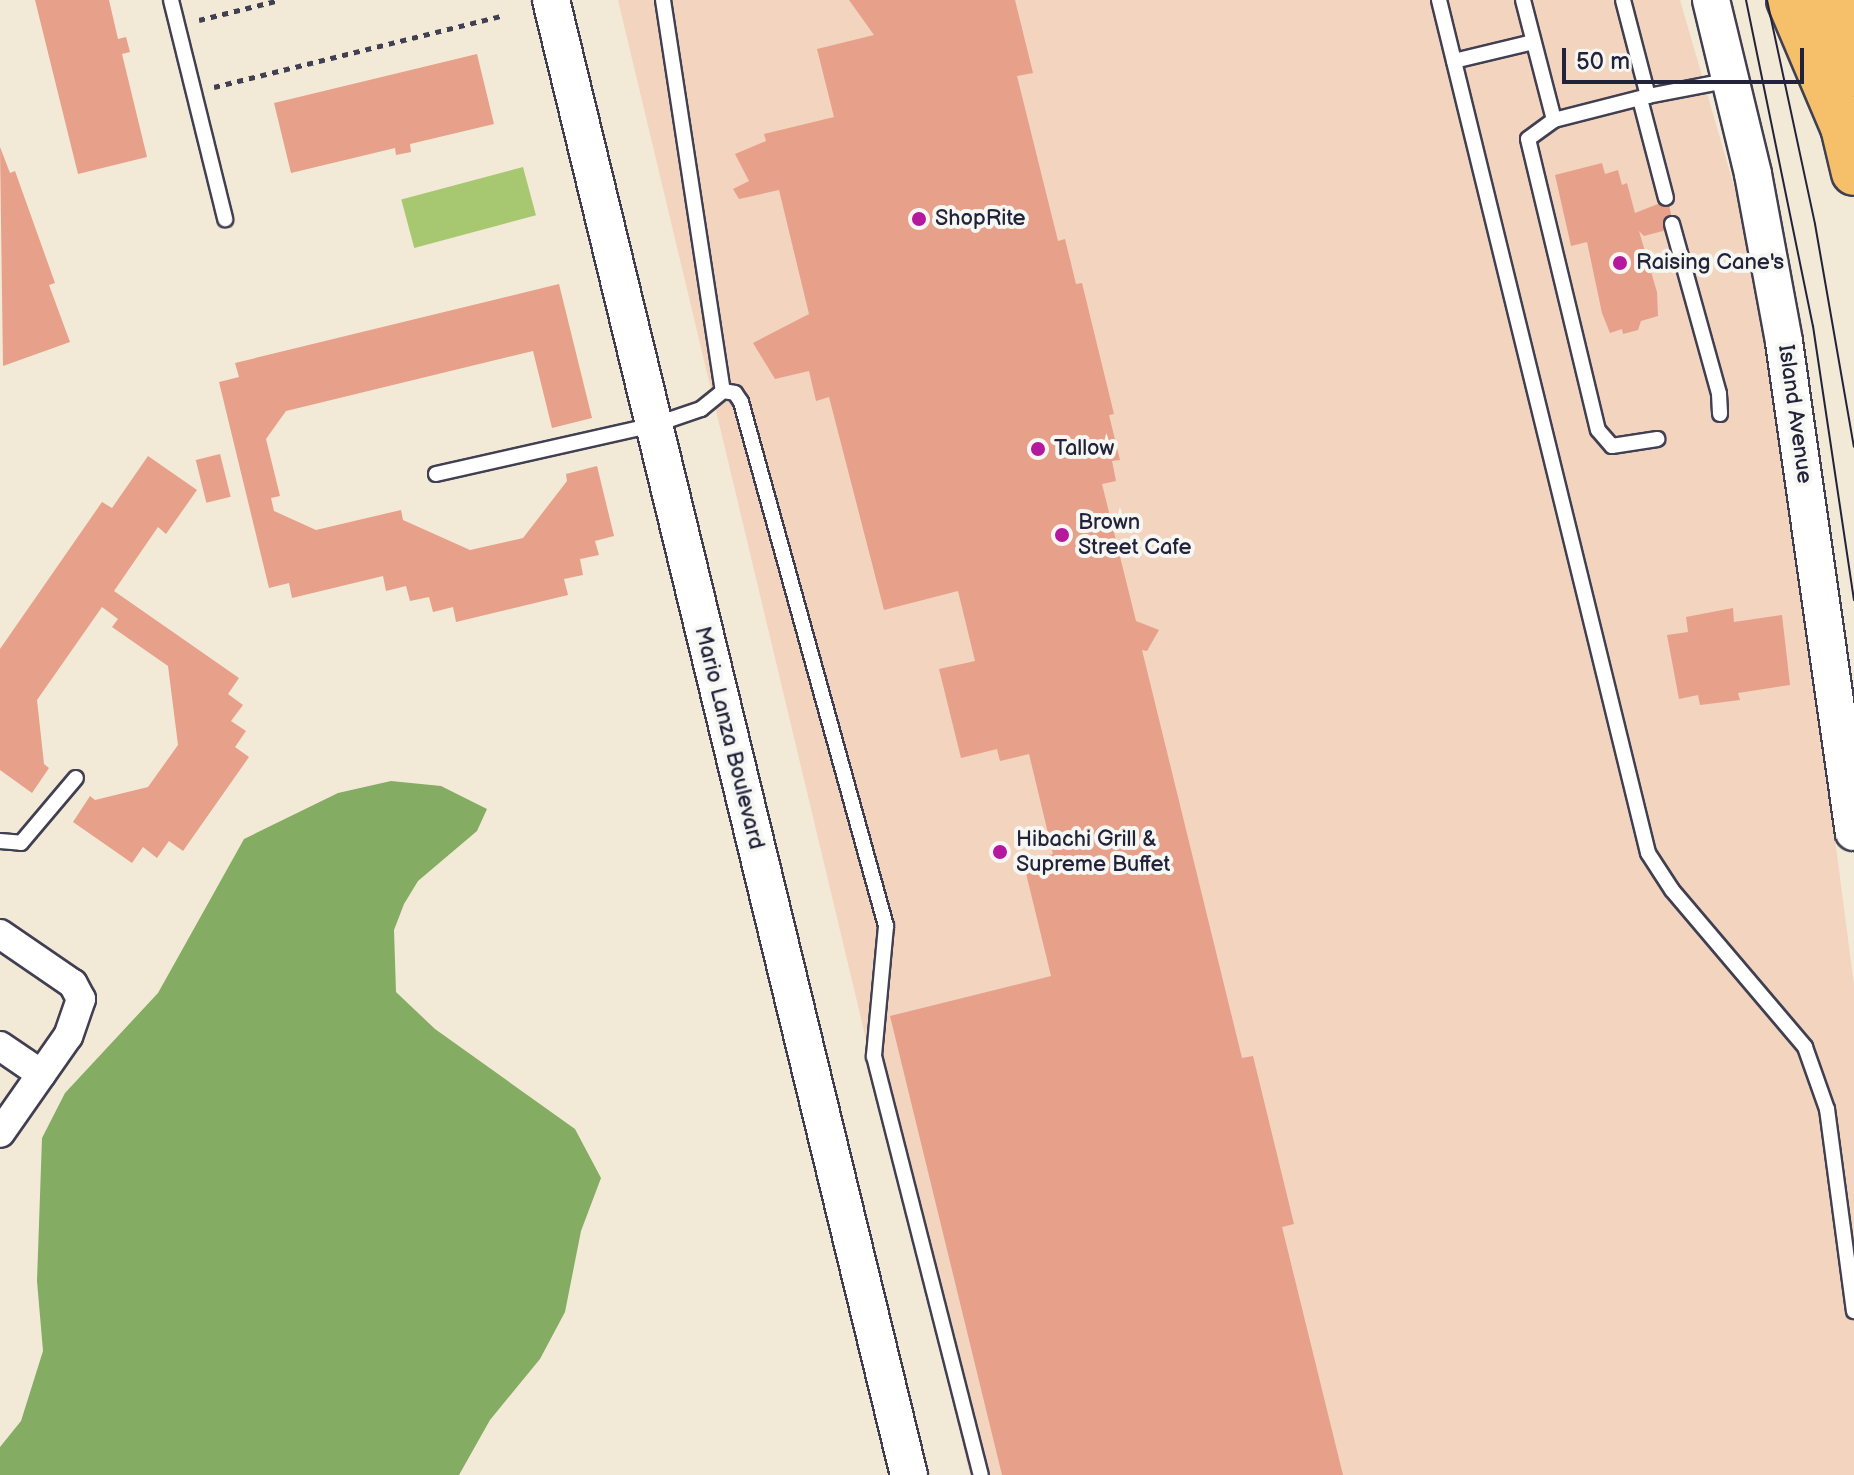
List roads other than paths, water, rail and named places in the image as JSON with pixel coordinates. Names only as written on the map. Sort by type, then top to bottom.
[{"type":"main road","points":[[1789,0],[1843,127],[1854,173]]},
{"type":"main road","points":[[1842,9],[1854,74]]},
{"type":"street","name":"Mario Lanza Boulevard","points":[[551,0],[909,1475]]},
{"type":"street","name":"Island Avenue","points":[[1711,0],[1731,80],[1784,342],[1854,832]]},
{"type":"street","points":[[0,934],[73,984],[81,999],[68,1036],[0,1133]]},
{"type":"street","points":[[0,1046],[41,1074]]},
{"type":"lane","points":[[171,0],[225,219]]},
{"type":"lane","points":[[663,0],[723,391]]},
{"type":"lane","points":[[1439,0],[1648,853],[1672,890],[1805,1047],[1827,1109],[1854,1311]]},
{"type":"lane","points":[[1523,0],[1554,120]]},
{"type":"lane","points":[[1623,0],[1666,198]]},
{"type":"lane","points":[[1454,61],[1533,42]]},
{"type":"lane","points":[[1657,439],[1612,446],[1598,430],[1528,139],[1554,120],[1731,80]]},
{"type":"lane","points":[[1672,224],[1719,394],[1720,414]]},
{"type":"lane","points":[[436,474],[654,425],[701,409],[723,391],[735,393],[741,402],[886,926],[874,1056],[981,1475]]},
{"type":"lane","points":[[0,841],[21,843],[76,778]]},
{"type":"tram line","points":[[1746,0],[1813,326],[1854,600]]},
{"type":"tram line","points":[[1767,0],[1815,224],[1854,447]]},
{"type":"place","name":"ShopRite","points":[[919,219]]},
{"type":"place","name":"Raising Cane's","points":[[1620,263]]},
{"type":"place","name":"Tallow","points":[[1038,449]]},
{"type":"place","name":"Brown Street Cafe","points":[[1062,535]]},
{"type":"place","name":"Hibachi Grill & Supreme Buffet","points":[[1000,852]]}]
